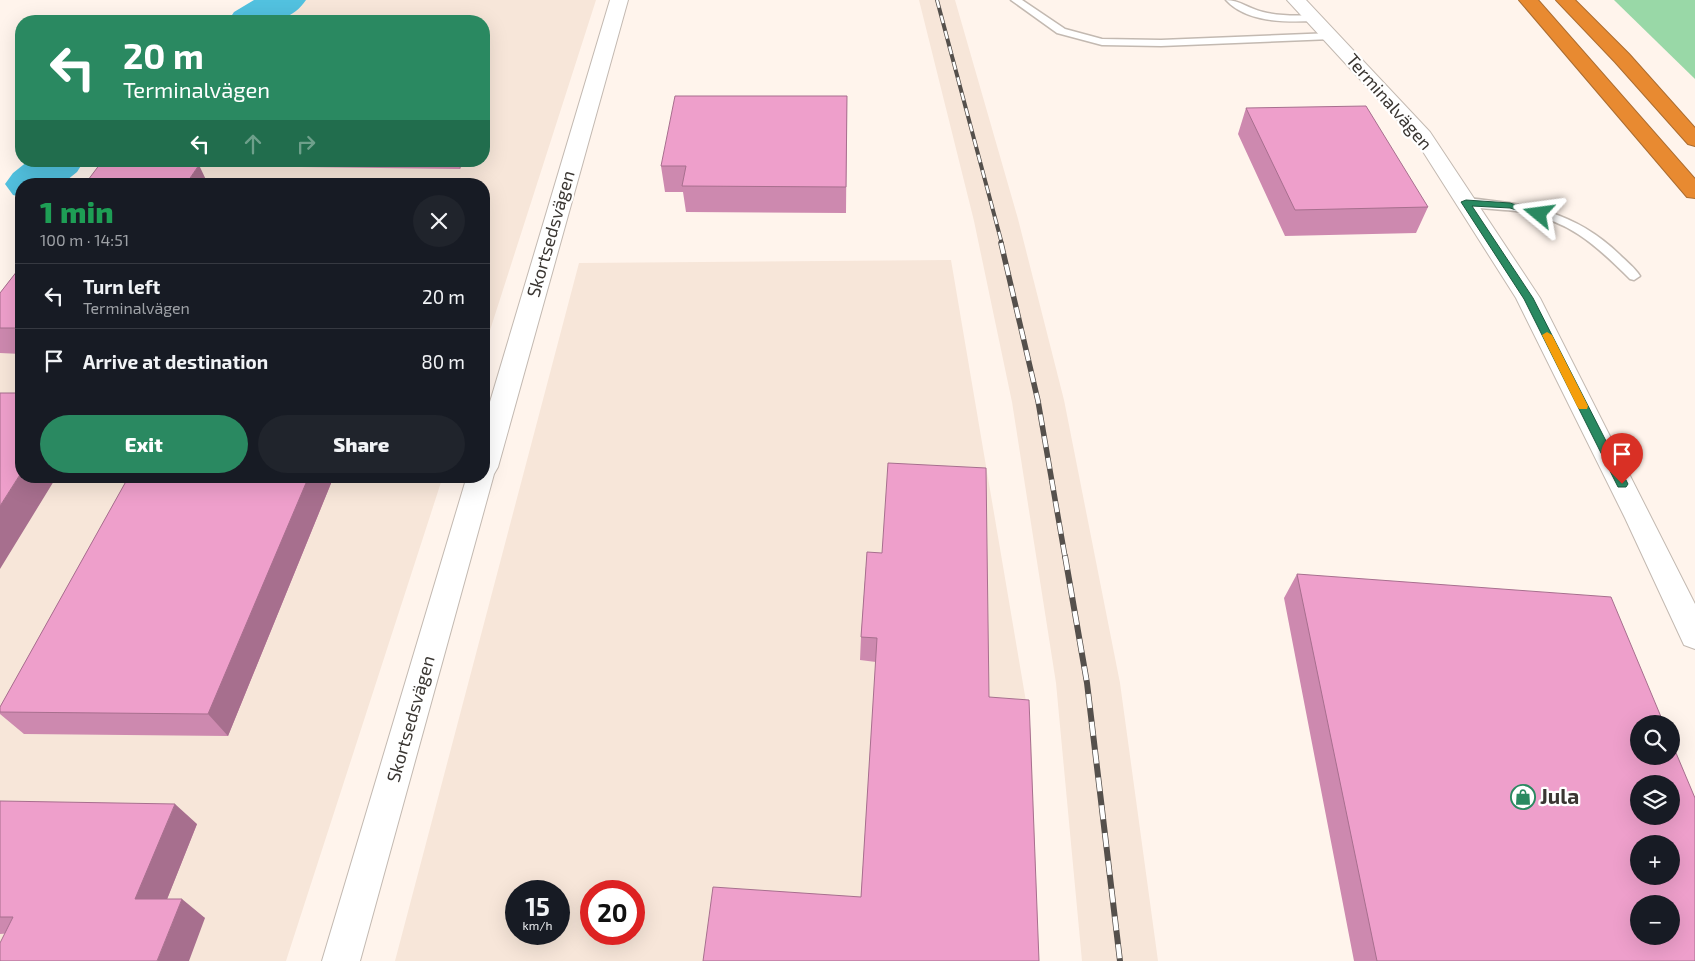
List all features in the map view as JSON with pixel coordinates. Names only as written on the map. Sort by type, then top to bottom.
[{"type":"highway","points":[[1528,0],[1695,192]]},
{"type":"highway","points":[[1565,0],[1622,58],[1695,140]]},
{"type":"street","name":"Skortsedsvägen","points":[[490,446],[619,0]]},
{"type":"street","name":"Terminalvägen","points":[[1296,0],[1332,36],[1422,136],[1528,298],[1639,518],[1695,636]]},
{"type":"street","name":"Skortsedsvägen","points":[[341,961],[479,483]]},
{"type":"lane","points":[[1016,0],[1061,31],[1102,42],[1162,43],[1332,36]]},
{"type":"lane","points":[[1231,0],[1258,14],[1285,20],[1314,18]]},
{"type":"lane","points":[[1466,202],[1510,206],[1568,222],[1607,249],[1634,276]]},
{"type":"shaded area","points":[[304,0],[596,0],[490,330],[490,178],[105,178],[115,167],[490,167],[490,15],[276,15]]},
{"type":"shaded area","points":[[919,0],[955,0],[1018,219],[1064,400],[1120,683],[1158,961],[1082,961],[1056,683],[1012,402],[974,221]]},
{"type":"shaded area","points":[[951,260],[1031,731],[1039,961],[395,961],[579,263]]},
{"type":"shaded area","points":[[15,281],[15,483],[441,483],[286,961],[0,961],[0,299]]},
{"type":"green space","points":[[1614,0],[1695,0],[1695,79]]},
{"type":"building","points":[[675,96],[847,96],[846,187],[682,186],[686,166],[661,166]]},
{"type":"building","points":[[1366,106],[1428,207],[1295,210],[1246,108]]},
{"type":"building","points":[[98,167],[198,167],[190,178],[90,178]]},
{"type":"building","points":[[15,274],[15,328],[0,328],[0,293]]},
{"type":"building","points":[[0,393],[15,393],[15,482],[0,506]]},
{"type":"building","points":[[888,463],[986,468],[989,697],[1029,700],[1039,961],[703,961],[713,887],[861,897],[877,638],[861,637],[867,552],[882,553]]},
{"type":"building","points":[[125,483],[306,483],[208,714],[0,712],[0,707]]},
{"type":"building","points":[[1297,574],[1611,597],[1660,715],[1630,715],[1630,765],[1680,765],[1680,762],[1695,798],[1695,961],[1377,961]]},
{"type":"building","points":[[0,801],[175,804],[135,899],[182,899],[157,961],[0,961],[0,943],[13,917],[0,917]]},
{"type":"waterway","points":[[259,15],[285,0]]},
{"type":"waterway","points":[[38,178],[52,167]]},
{"type":"railway","points":[[937,0],[1002,244]]},
{"type":"railway","points":[[1001,243],[1038,401],[1065,557]]},
{"type":"railway","points":[[1065,556],[1087,683],[1120,961]]},
{"type":"slow traffic","points":[[1547,335],[1583,406]]},
{"type":"place","name":"Jula","points":[[1523,797]]},
{"type":"route","points":[[1539,214],[1510,206],[1466,202],[1528,298],[1622,484]]}]
